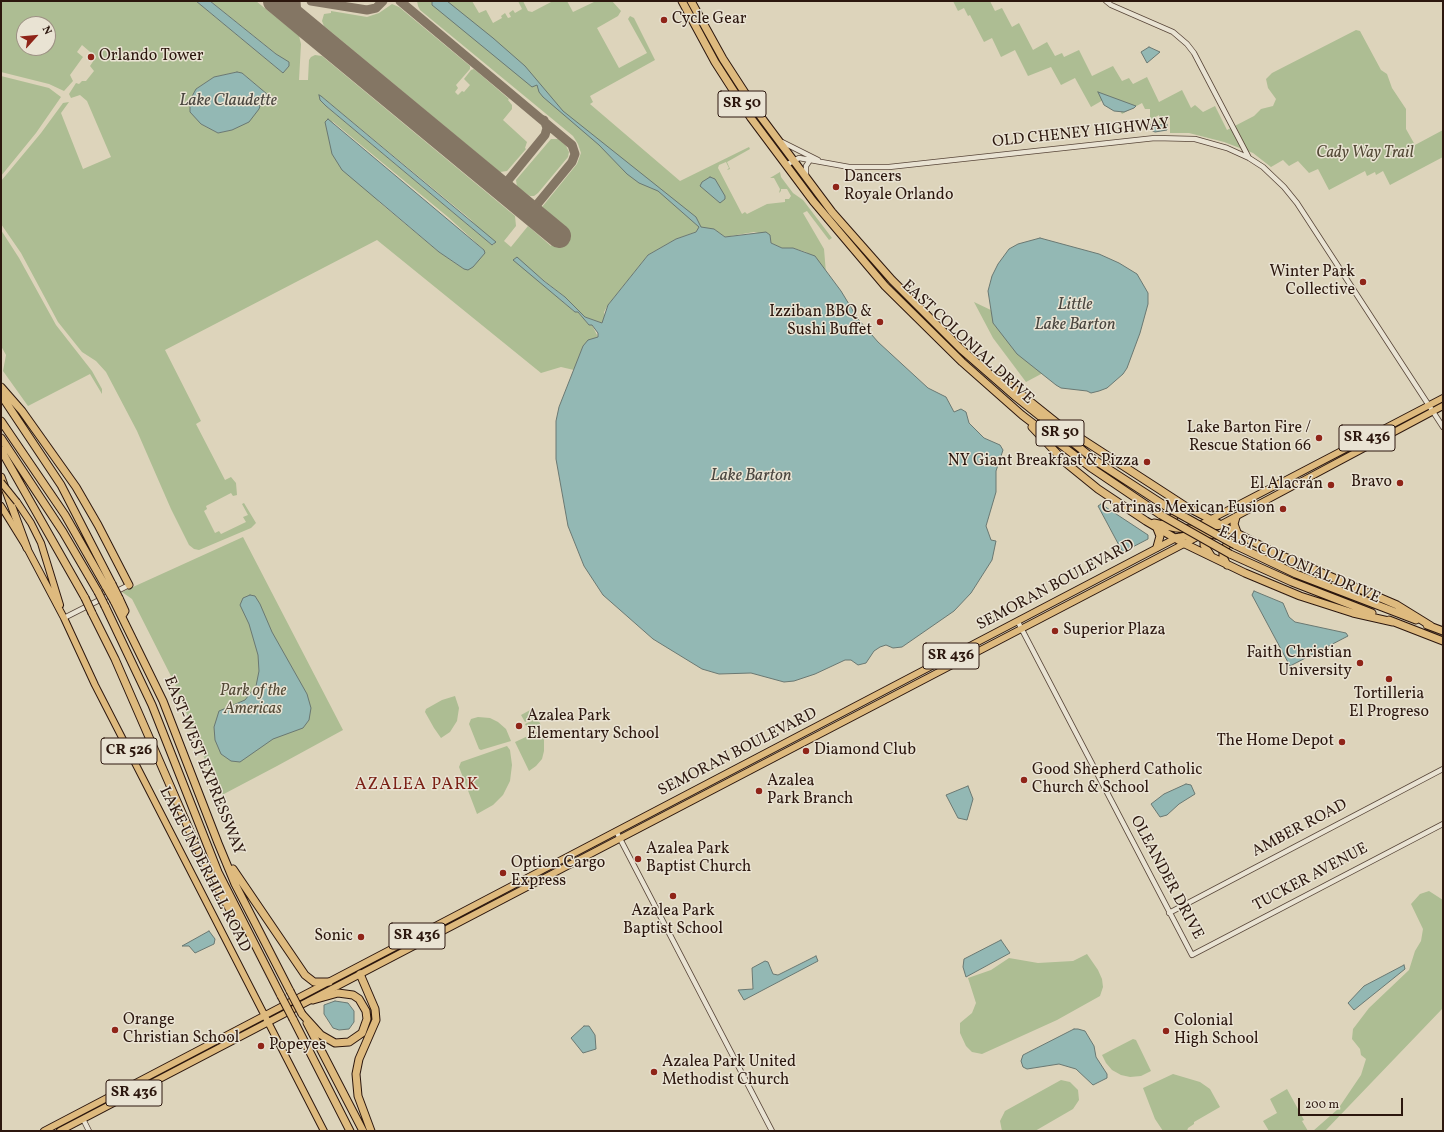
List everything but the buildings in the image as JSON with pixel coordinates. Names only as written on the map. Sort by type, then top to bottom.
[{"type":"highway","name":"EAST COLONIAL DRIVE","points":[[682,1],[728,82],[784,163],[825,217],[885,286],[956,357],[1022,415],[1090,467],[1161,515],[1230,554],[1292,582],[1443,641]]},
{"type":"highway","name":"EAST COLONIAL DRIVE","points":[[691,1],[736,80],[777,139],[848,232],[932,321],[961,349],[1016,397],[1074,444],[1167,507],[1236,539],[1296,574],[1443,631]]},
{"type":"highway","points":[[873,272],[883,278],[892,280]]},
{"type":"highway","points":[[885,286],[895,289],[923,317],[932,321]]},
{"type":"highway","points":[[961,349],[989,368],[1057,423],[1171,498],[1220,525],[1236,539]]},
{"type":"highway","points":[[1,387],[22,411],[76,487],[95,518],[129,585]]},
{"type":"highway","points":[[1,395],[61,485],[109,585]]},
{"type":"highway","points":[[1022,415],[1066,462],[1098,488],[1146,521],[1156,525],[1190,533]]},
{"type":"highway","points":[[1,421],[65,515],[109,585]]},
{"type":"highway","name":"EAST-WEST EXPRESSWAY","points":[[1,438],[63,532],[98,592],[152,705],[207,847],[246,928],[350,1131]]},
{"type":"highway","points":[[1,450],[85,598],[136,706],[199,852],[231,912],[246,928]]},
{"type":"highway","points":[[1,478],[27,548]]},
{"type":"highway","points":[[1156,525],[1174,517],[1176,508],[1171,498]]},
{"type":"highway","points":[[1185,506],[1191,516],[1190,533],[1185,544]]},
{"type":"highway","points":[[1236,517],[1234,524],[1236,539]]},
{"type":"highway","points":[[1210,520],[1205,531],[1206,550],[1214,558]]},
{"type":"highway","points":[[1156,525],[1185,544],[1227,565],[1316,602],[1393,622]]},
{"type":"highway","points":[[1156,525],[1160,536],[1157,547]]},
{"type":"highway","points":[[1175,538],[1190,533],[1205,531],[1220,525]]},
{"type":"highway","points":[[1205,531],[1249,541],[1397,605],[1431,626]]},
{"type":"highway","points":[[1227,565],[1223,557],[1223,552],[1228,543],[1236,539]]},
{"type":"highway","name":"EAST-WEST EXPRESSWAY","points":[[109,585],[125,611],[122,616],[163,701],[209,822],[244,902],[363,1131]]},
{"type":"highway","points":[[218,843],[256,906],[305,975],[314,982],[329,982]]},
{"type":"highway","points":[[358,971],[376,1009],[376,1020],[359,1058],[356,1074],[358,1096],[371,1131]]},
{"type":"highway","points":[[302,1014],[321,1035],[335,1043],[349,1042],[362,1033],[367,1019],[366,1011],[359,999],[353,995],[338,993],[313,1000]]},
{"type":"main road","name":"SR 436","points":[[1190,533],[1210,520],[1443,398]]},
{"type":"main road","name":"SR 436","points":[[1220,525],[1443,406]]},
{"type":"main road","points":[[1336,463],[1342,455],[1374,438],[1378,432]]},
{"type":"main road","points":[[1311,476],[1321,466],[1324,460]]},
{"type":"main road","name":"LAKE UNDERHILL ROAD","points":[[1,482],[17,502],[41,543],[64,618]]},
{"type":"main road","name":"LAKE UNDERHILL ROAD","points":[[1,506],[27,548],[64,618],[84,662],[324,1131]]},
{"type":"main road","name":"SEMORAN BOULEVARD","points":[[44,1131],[264,1015],[329,982],[358,971],[620,838],[1185,544],[1205,531]]},
{"type":"main road","name":"SEMORAN BOULEVARD","points":[[60,1131],[313,1000],[358,971],[616,831],[1018,622],[1175,538]]},
{"type":"main road","points":[[853,716],[854,709],[860,704]]},
{"type":"main road","points":[[843,722],[848,716],[849,710]]},
{"type":"main road","points":[[737,776],[740,769],[749,762]]},
{"type":"main road","points":[[720,785],[728,779],[731,771]]},
{"type":"main road","points":[[83,1119],[86,1111],[90,1107]]},
{"type":"main road","points":[[74,1124],[79,1119],[80,1112]]},
{"type":"street","points":[[1106,1],[1111,5],[1173,32],[1187,44],[1194,53],[1249,158]]},
{"type":"street","name":"OLD CHENEY HIGHWAY","points":[[777,139],[820,160],[849,167],[882,167],[1175,137],[1195,139],[1213,144],[1249,158],[1273,176],[1297,202],[1443,427]]},
{"type":"street","points":[[784,163],[799,151]]},
{"type":"street","name":"OLD CHENEY HIGHWAY","points":[[791,158],[820,160]]},
{"type":"street","points":[[809,182],[805,170],[810,160]]},
{"type":"street","points":[[64,618],[129,585]]},
{"type":"street","name":"OLEANDER DRIVE","points":[[1018,622],[1192,955]]},
{"type":"street","name":"AMBER ROAD","points":[[1169,913],[1443,770]]},
{"type":"street","name":"TUCKER AVENUE","points":[[1192,955],[1443,824]]},
{"type":"street","points":[[616,831],[772,1131]]},
{"type":"street","points":[[83,1119],[89,1131]]},
{"type":"green space","points":[[1,1],[196,1],[283,73],[285,61],[210,1],[256,1],[299,36],[301,44],[299,80],[308,80],[309,60],[311,57],[315,55],[322,56],[515,216],[516,226],[504,241],[511,247],[528,226],[551,246],[566,227],[542,207],[577,164],[581,153],[578,144],[573,136],[420,10],[417,1],[472,1],[479,13],[486,10],[493,23],[502,18],[501,16],[505,13],[508,18],[511,17],[509,13],[513,10],[515,13],[522,9],[518,1],[523,1],[528,11],[532,12],[553,1],[567,1],[573,12],[596,1],[612,1],[621,11],[618,16],[597,28],[619,68],[647,53],[628,19],[630,16],[634,18],[655,60],[590,96],[593,102],[590,104],[680,181],[749,147],[750,149],[727,162],[730,169],[727,170],[729,168],[726,162],[719,165],[718,168],[742,214],[745,212],[747,214],[767,204],[785,202],[785,199],[789,199],[791,196],[787,189],[781,189],[779,193],[780,189],[774,178],[770,178],[780,172],[781,177],[793,193],[803,200],[832,238],[829,240],[807,211],[803,213],[824,249],[826,273],[806,252],[793,248],[782,248],[771,243],[770,235],[754,232],[725,237],[714,229],[701,230],[676,239],[648,255],[608,305],[604,312],[605,317],[602,323],[585,317],[565,297],[537,275],[562,301],[575,312],[578,312],[589,325],[592,325],[598,337],[583,346],[574,370],[561,367],[541,373],[377,240],[165,350],[201,421],[196,424],[225,480],[231,477],[236,483],[237,495],[233,496],[231,493],[206,506],[207,509],[204,511],[215,533],[219,531],[221,534],[246,522],[243,517],[248,515],[242,504],[244,503],[256,523],[251,528],[199,550],[194,549],[189,545],[171,509],[137,431],[106,372],[96,361],[82,352],[58,322],[21,253],[1,224],[1,181],[41,133],[63,103],[69,102],[61,113],[83,169],[111,157],[87,101],[80,95],[71,98],[69,94],[76,83],[79,84],[82,81],[86,81],[94,71],[90,66],[96,57],[82,45],[77,52],[83,57],[70,75],[73,81],[64,91],[49,84],[1,72]],"holes":[[[237,72],[242,73],[267,94],[260,97],[232,130],[218,133],[201,124],[190,100],[196,89],[214,77]],[[321,96],[470,219],[494,245],[492,245],[326,106]],[[332,121],[448,217],[484,250],[464,269],[439,252],[379,202]]]},
{"type":"green space","name":"Cady Way Trail","points":[[953,1],[990,1],[995,11],[1002,8],[1012,27],[1019,23],[1033,50],[1047,42],[1055,56],[1062,53],[1064,57],[1079,50],[1092,76],[1113,66],[1122,81],[1129,78],[1133,84],[1147,77],[1159,102],[1182,90],[1191,108],[1195,105],[1203,112],[1215,106],[1227,130],[1254,116],[1261,109],[1273,106],[1276,99],[1268,88],[1266,79],[1272,73],[1356,30],[1360,31],[1381,70],[1387,74],[1392,88],[1406,109],[1406,129],[1415,145],[1443,130],[1443,157],[1390,185],[1383,171],[1376,175],[1375,172],[1367,176],[1365,171],[1329,190],[1318,169],[1309,173],[1298,161],[1289,166],[1283,160],[1271,167],[1253,153],[1224,142],[1189,133],[1170,133],[1170,119],[1159,123],[1159,115],[1150,120],[1150,109],[1145,109],[1142,103],[1122,114],[1110,96],[1091,107],[1075,78],[1061,85],[1051,67],[1028,76],[1015,50],[1001,57],[992,38],[984,42],[970,15],[968,16],[964,8],[958,11]]},
{"type":"green space","points":[[392,4],[399,7],[470,66],[470,69],[456,85],[458,88],[455,92],[458,95],[462,91],[464,92],[470,85],[464,79],[471,70],[474,69],[509,99],[508,100],[512,105],[512,109],[503,120],[527,142],[526,149],[507,171],[500,172],[324,26],[322,21],[324,14],[331,13],[331,11],[367,17],[379,13]]},
{"type":"green space","points":[[1,76],[49,88],[61,97],[36,133],[1,176]]},
{"type":"green space","points":[[551,139],[558,139],[566,146],[569,152],[568,157],[538,193],[534,196],[530,196],[517,187],[516,180]]},
{"type":"green space","points":[[1,230],[19,258],[56,325],[92,371],[102,389],[102,394],[90,374],[28,406],[3,371],[6,355],[1,346]]},
{"type":"green space","points":[[974,302],[1035,331],[1058,365],[1026,382],[993,338]]},
{"type":"green space","name":"Park of the Americas","points":[[243,537],[343,730],[222,795],[207,765],[174,682],[132,599],[122,592]]},
{"type":"green space","points":[[455,696],[459,708],[457,721],[450,732],[441,738],[425,712],[426,709],[442,700]]},
{"type":"green space","points":[[532,709],[536,716],[525,722],[521,715]]},
{"type":"green space","points":[[478,717],[490,718],[498,722],[506,729],[511,741],[481,750],[479,749],[469,724],[471,719]]},
{"type":"green space","points":[[537,718],[541,725],[529,731],[525,724]]},
{"type":"green space","points":[[541,730],[544,739],[542,759],[529,771],[515,742]]},
{"type":"green space","points":[[507,746],[510,750],[512,765],[510,781],[503,795],[493,805],[477,814],[459,767],[461,762]]},
{"type":"green space","points":[[1429,891],[1443,900],[1443,1008],[1325,1131],[1313,1131],[1338,1109],[1361,1075],[1366,1059],[1361,1055],[1360,1049],[1352,1039],[1353,1029],[1369,1008],[1409,970],[1415,951],[1421,941],[1423,929],[1411,904],[1420,894]]},
{"type":"green space","points":[[1087,954],[1098,970],[1102,979],[1103,987],[1100,996],[1057,1020],[982,1054],[972,1052],[966,1046],[960,1033],[960,1023],[972,1013],[976,1003],[968,978],[991,970],[1009,958],[1038,963],[1073,961]]},
{"type":"green space","points":[[1133,1039],[1136,1040],[1151,1071],[1141,1076],[1130,1077],[1121,1075],[1112,1070],[1102,1055]]},
{"type":"green space","points":[[1173,1074],[1200,1082],[1210,1089],[1220,1107],[1194,1122],[1194,1124],[1188,1128],[1187,1131],[1163,1131],[1155,1119],[1143,1088]]},
{"type":"green space","points":[[1061,1080],[1070,1082],[1078,1090],[1079,1100],[1073,1109],[1035,1131],[1002,1131],[1000,1121],[1005,1111]]},
{"type":"green space","points":[[1287,1089],[1304,1120],[1302,1121],[1308,1131],[1269,1131],[1263,1121],[1277,1113],[1270,1099]]},
{"type":"water","points":[[196,1],[210,1],[276,54],[289,62],[289,66],[283,73]]},
{"type":"water","name":"Lake Barton","points":[[432,1],[447,1],[493,38],[525,66],[563,111],[696,217],[701,227],[714,229],[725,237],[766,232],[770,235],[771,243],[782,248],[793,248],[815,256],[841,291],[858,319],[878,342],[928,388],[946,397],[954,412],[961,409],[966,412],[969,423],[984,438],[1000,445],[1003,450],[996,471],[996,492],[986,526],[991,540],[996,541],[992,560],[971,593],[954,611],[902,647],[893,648],[886,645],[880,647],[874,651],[866,663],[858,665],[851,660],[845,660],[815,674],[794,681],[784,682],[751,673],[719,674],[702,669],[653,639],[603,595],[584,566],[568,526],[556,459],[556,421],[559,407],[583,346],[588,340],[598,337],[598,333],[578,312],[575,312],[513,260],[517,257],[565,297],[585,317],[602,323],[608,305],[648,255],[676,239],[696,232],[699,227],[658,191],[639,183],[627,174],[599,145],[543,97],[539,92],[537,85],[532,87],[432,5]]},
{"type":"water","points":[[1149,47],[1160,52],[1147,63],[1141,52]]},
{"type":"water","name":"Lake Claudette","points":[[237,72],[242,73],[267,94],[268,98],[265,100],[260,97],[257,102],[260,106],[259,109],[249,122],[232,130],[218,133],[201,124],[190,112],[190,100],[196,89],[214,77]]},
{"type":"water","points":[[1098,92],[1136,106],[1124,112],[1114,111],[1104,105]]},
{"type":"water","points":[[319,95],[496,242],[492,245],[326,106],[320,100]]},
{"type":"water","points":[[328,119],[484,250],[485,253],[473,267],[468,270],[464,269],[439,252],[342,170],[332,154],[325,122]]},
{"type":"water","points":[[1156,121],[1159,125],[1167,124],[1167,130],[1155,132],[1151,130],[1151,124]]},
{"type":"water","points":[[710,177],[715,179],[725,196],[725,199],[720,203],[700,186],[702,182]]},
{"type":"water","name":"Little Lake Barton","points":[[1040,238],[1099,254],[1119,263],[1137,274],[1148,293],[1148,304],[1140,333],[1127,368],[1123,374],[1107,388],[1091,393],[1087,391],[1061,388],[1017,354],[993,323],[988,291],[992,276],[998,264],[1009,249],[1018,244]]},
{"type":"water","points":[[1101,504],[1148,535],[1148,539],[1123,552],[1098,506]]},
{"type":"water","points":[[1254,591],[1283,603],[1289,617],[1295,622],[1346,633],[1348,636],[1290,666],[1252,595]]},
{"type":"water","points":[[250,595],[255,596],[260,604],[272,632],[307,694],[311,708],[309,720],[303,728],[273,739],[240,762],[231,761],[221,754],[215,740],[214,727],[219,711],[245,700],[256,686],[259,671],[258,655],[249,624],[240,605],[243,598]]},
{"type":"water","points":[[1186,784],[1191,785],[1195,794],[1179,804],[1167,815],[1160,817],[1151,804],[1164,794]]},
{"type":"water","points":[[968,786],[973,799],[967,820],[958,818],[946,795]]},
{"type":"water","points":[[209,931],[215,939],[214,944],[195,953],[189,946],[182,946]]},
{"type":"water","points":[[1001,940],[1010,953],[966,977],[963,967],[964,959]]},
{"type":"water","points":[[816,956],[818,961],[744,1000],[738,990],[753,989],[752,968],[765,961],[768,962],[773,974],[778,975]]},
{"type":"water","points":[[1404,965],[1405,969],[1354,1010],[1348,1003],[1364,986]]},
{"type":"water","points":[[335,1001],[348,1003],[354,1011],[354,1022],[349,1029],[339,1030],[333,1028],[324,1014],[324,1005]]},
{"type":"water","points":[[584,1026],[589,1026],[595,1035],[596,1049],[583,1053],[571,1038]]},
{"type":"water","points":[[1074,1029],[1085,1031],[1094,1046],[1096,1057],[1107,1074],[1107,1078],[1093,1085],[1076,1069],[1059,1064],[1027,1069],[1023,1067],[1021,1061],[1023,1055]]},
{"type":"taxiway","points":[[296,1],[297,15],[306,27]]},
{"type":"taxiway","points":[[311,1],[367,10],[376,8],[383,1]]},
{"type":"taxiway","points":[[400,1],[572,145],[575,154],[572,162],[530,213]]},
{"type":"taxiway","points":[[501,189],[545,135],[547,128],[544,120]]},
{"type":"runway","points":[[275,1],[559,236]]},
{"type":"place","name":"Cycle Gear","points":[[664,20]]},
{"type":"place","name":"Orlando Tower","points":[[91,57]]},
{"type":"place","name":"Dancers Royale Orlando","points":[[836,187]]},
{"type":"place","name":"Winter Park Collective","points":[[1363,282]]},
{"type":"place","name":"Izziban BBQ & Sushi Buffet","points":[[880,322]]},
{"type":"place","name":"Lake Barton Fire / Rescue Station 66","points":[[1319,438]]},
{"type":"place","name":"NY Giant Breakfast & Pizza","points":[[1147,462]]},
{"type":"place","name":"Bravo","points":[[1400,483]]},
{"type":"place","name":"El Alacrán","points":[[1331,485]]},
{"type":"place","name":"Catrinas Mexican Fusion","points":[[1283,509]]},
{"type":"place","name":"Superior Plaza","points":[[1055,631]]},
{"type":"place","name":"Faith Christian University","points":[[1360,663]]},
{"type":"place","name":"Tortilleria El Progreso","points":[[1389,679]]},
{"type":"place","name":"Azalea Park Elementary School","points":[[519,726]]},
{"type":"place","name":"The Home Depot","points":[[1342,742]]},
{"type":"place","name":"Diamond Club","points":[[806,751]]},
{"type":"place","name":"Good Shepherd Catholic Church & School","points":[[1024,780]]},
{"type":"place","name":"Azalea Park Branch","points":[[759,791]]},
{"type":"place","name":"Azalea Park Baptist Church","points":[[638,859]]},
{"type":"place","name":"Option Cargo Express","points":[[503,873]]},
{"type":"place","name":"Azalea Park Baptist School","points":[[673,896]]},
{"type":"place","name":"Sonic","points":[[361,937]]},
{"type":"place","name":"Orange Christian School","points":[[115,1030]]},
{"type":"place","name":"Colonial High School","points":[[1166,1031]]},
{"type":"place","name":"Popeyes","points":[[261,1046]]},
{"type":"place","name":"Azalea Park United Methodist Church","points":[[654,1072]]},
{"type":"district","name":"AZALEA PARK","points":[[417,786]]}]
